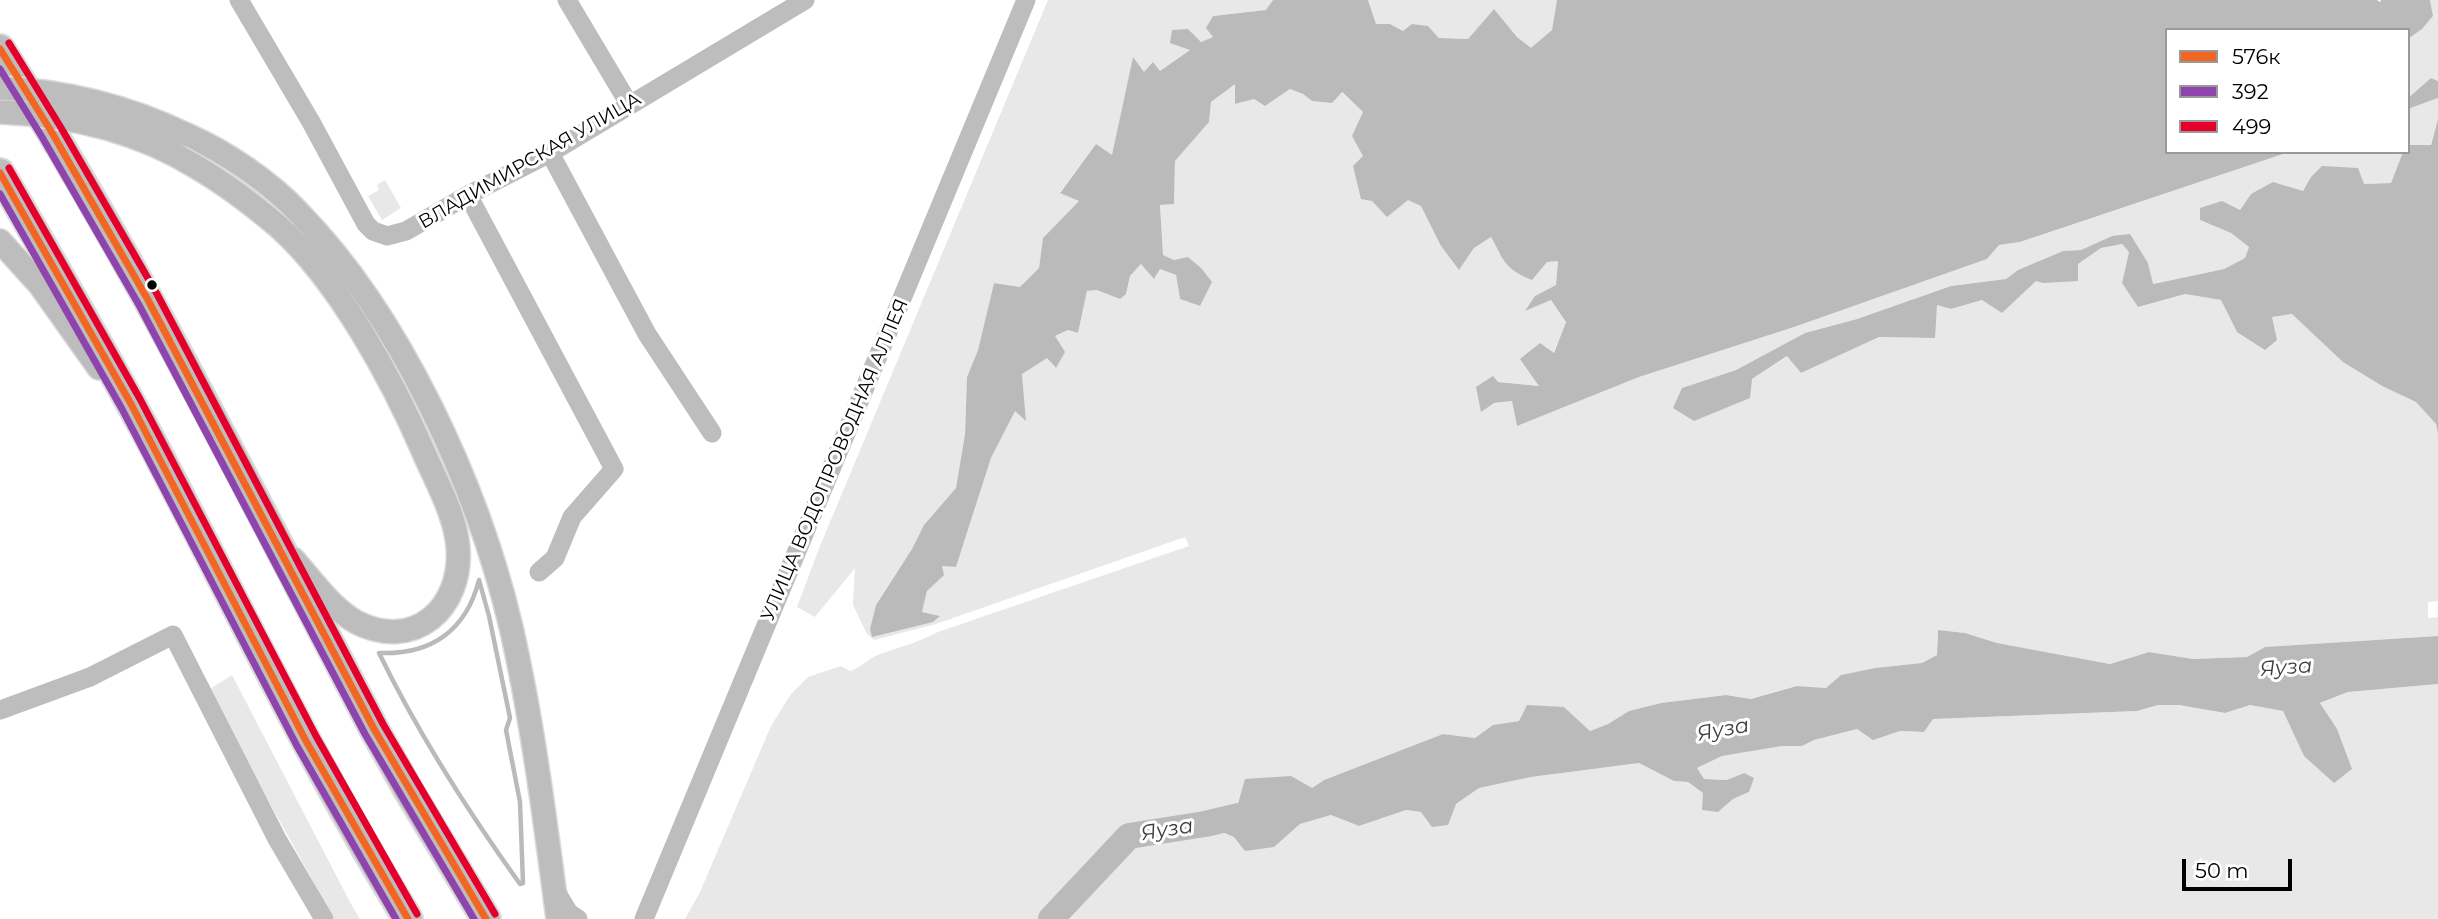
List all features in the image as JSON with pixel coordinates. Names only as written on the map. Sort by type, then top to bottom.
[{"type":"highway","points":[[4,68],[53,132],[131,267],[400,776],[486,919]]},
{"type":"highway","points":[[0,173],[149,438],[349,822],[408,919]]},
{"type":"main road","points":[[4,68],[32,89],[116,106],[158,121],[246,169],[298,211],[341,259],[379,315],[442,431],[483,531],[510,625],[533,739],[558,919]]},
{"type":"main road","points":[[0,112],[69,119],[109,129],[149,144],[198,168],[232,189],[281,229],[321,274],[359,328],[391,385],[452,519],[458,545],[459,568],[454,589],[444,607],[430,620],[414,628],[396,631],[378,629],[357,622],[336,607],[277,541]]},
{"type":"main road","points":[[0,241],[40,285],[149,438]]},
{"type":"street","name":"ВЛАДИМИРСКАЯ УЛИЦА","points":[[239,0],[311,122],[366,224],[373,231],[387,236],[406,231],[468,195],[550,153],[805,0]]},
{"type":"street","points":[[567,0],[629,104]]},
{"type":"street","name":"УЛИЦА ВОДОПРОВОДНАЯ АЛЛЕЯ","points":[[647,910],[1026,0]]},
{"type":"street","points":[[0,33],[4,68]]},
{"type":"street","points":[[550,153],[647,334],[712,432]]},
{"type":"street","points":[[468,195],[614,469],[572,517],[555,558],[539,572]]},
{"type":"street","points":[[0,710],[90,677],[173,635],[278,839],[324,919]]},
{"type":"street","points":[[554,888],[569,913],[578,919]]},
{"type":"street","points":[[632,919],[647,910]]},
{"type":"shaded area","points":[[1048,0],[1273,0],[1267,10],[1213,16],[1213,37],[1201,42],[1160,71],[1144,73],[1133,58],[1112,156],[1096,144],[1060,192],[1080,200],[1043,238],[1039,268],[1020,287],[994,283],[978,350],[967,377],[965,434],[956,488],[924,525],[876,605],[870,629],[939,616],[922,612],[927,591],[943,575],[941,566],[956,567],[991,458],[1015,410],[1026,420],[1022,374],[1047,357],[1055,368],[1055,336],[1068,330],[1078,333],[1087,291],[1126,294],[1130,276],[1141,264],[1155,278],[1160,269],[1176,275],[1180,299],[1200,306],[1174,260],[1163,255],[1160,205],[1174,204],[1175,161],[1209,122],[1211,102],[1235,83],[1235,104],[1254,99],[1265,106],[1290,89],[1312,101],[1341,92],[1363,112],[1353,136],[1409,199],[1421,206],[1441,246],[1459,270],[1474,248],[1491,237],[1500,255],[1558,260],[1556,285],[1535,296],[1527,310],[1551,300],[1566,322],[1540,386],[1498,382],[1494,403],[1512,401],[1517,426],[1639,377],[1794,327],[1987,259],[1999,245],[2020,242],[2283,154],[2402,154],[2391,183],[2363,184],[2311,177],[2303,191],[2251,194],[2240,210],[2200,220],[2231,233],[2249,247],[2245,258],[2224,269],[2152,284],[2148,263],[2112,236],[2081,250],[2063,251],[2018,270],[2006,279],[1951,286],[1857,319],[1805,333],[1736,370],[1682,388],[1752,379],[1788,356],[1801,373],[1879,337],[1934,338],[1937,304],[1951,309],[1982,300],[2002,312],[2036,281],[2078,264],[2101,248],[2122,244],[2129,252],[2122,283],[2138,307],[2185,294],[2221,300],[2237,332],[2271,317],[2292,314],[2384,387],[2416,402],[2436,424],[2438,601],[2428,602],[2428,618],[2438,617],[2438,636],[2265,647],[2247,657],[2193,659],[2149,652],[2110,664],[1997,643],[1965,633],[1938,630],[1937,655],[1922,663],[1841,675],[1826,688],[1797,686],[1751,699],[1726,695],[1661,703],[1629,711],[1590,731],[1564,707],[1519,721],[1493,725],[1475,738],[1443,734],[1324,780],[1312,788],[1217,811],[1274,847],[1300,824],[1331,815],[1359,826],[1406,810],[1421,812],[1456,804],[1479,788],[1531,777],[1639,763],[1674,781],[1688,782],[1703,793],[1718,812],[1733,799],[1749,792],[1744,773],[1727,780],[1704,779],[1697,768],[1722,756],[1782,746],[1802,746],[1814,740],[1857,729],[1873,739],[1900,731],[1924,732],[1933,719],[2137,711],[2158,705],[2179,705],[2225,713],[2250,705],[2283,711],[2304,756],[2337,729],[2319,704],[2348,692],[2438,684],[2438,919],[685,919],[700,892],[771,726],[791,694],[808,677],[841,666],[850,671],[876,656],[938,632],[1189,546],[1185,537],[936,624],[874,640],[867,634],[853,605],[855,568],[815,617],[797,607]]},
{"type":"shaded area","points":[[1368,0],[1557,0],[1552,30],[1531,49],[1517,37],[1494,9],[1468,39],[1439,38],[1428,26],[1403,31],[1390,24],[1376,24]]},
{"type":"shaded area","points":[[2430,0],[2438,0],[2438,81],[2431,78],[2410,96],[2410,38],[2433,16]]},
{"type":"shaded area","points":[[2438,98],[2438,119],[2430,146],[2410,145],[2410,108]]},
{"type":"shaded area","points":[[385,180],[401,208],[382,220],[368,196],[379,190],[377,185]]},
{"type":"shaded area","points":[[232,675],[360,919],[334,919],[253,773],[210,689]]},
{"type":"water","points":[[1273,0],[1368,0],[1376,24],[1390,24],[1403,31],[1412,24],[1428,26],[1439,38],[1468,39],[1494,9],[1517,37],[1531,48],[1552,30],[1557,0],[2430,0],[2433,16],[2410,38],[2410,28],[2165,28],[2165,154],[2283,154],[2020,242],[1999,245],[1987,259],[1794,327],[1639,377],[1517,426],[1512,401],[1494,403],[1481,412],[1476,387],[1493,376],[1498,382],[1539,386],[1520,359],[1540,343],[1554,353],[1566,322],[1551,300],[1525,311],[1535,296],[1556,285],[1558,261],[1547,262],[1532,280],[1506,263],[1491,237],[1474,248],[1459,270],[1441,246],[1421,206],[1408,200],[1387,217],[1372,201],[1361,199],[1353,166],[1363,156],[1352,136],[1363,112],[1342,92],[1332,103],[1312,101],[1290,89],[1265,106],[1254,99],[1235,104],[1235,84],[1211,102],[1209,122],[1175,161],[1174,204],[1160,205],[1163,255],[1174,260],[1188,257],[1212,282],[1200,306],[1180,299],[1176,275],[1160,269],[1154,279],[1141,264],[1130,276],[1126,294],[1120,299],[1097,290],[1087,291],[1078,333],[1068,330],[1055,336],[1065,352],[1056,368],[1047,358],[1022,374],[1026,421],[1015,411],[991,458],[956,567],[942,566],[944,575],[927,591],[922,612],[940,616],[933,622],[872,637],[870,629],[876,605],[924,525],[956,488],[965,434],[967,377],[978,350],[994,283],[1020,287],[1039,268],[1043,238],[1079,201],[1060,193],[1096,144],[1112,155],[1133,57],[1144,72],[1153,62],[1160,71],[1190,50],[1170,43],[1172,30],[1188,29],[1201,42],[1213,37],[1206,28],[1213,16],[1266,10]]},
{"type":"water","points":[[2431,78],[2438,81],[2438,98],[2410,108],[2410,96]]},
{"type":"water","points":[[2438,119],[2438,434],[2436,424],[2416,402],[2384,387],[2343,362],[2292,314],[2272,317],[2277,340],[2265,350],[2237,332],[2221,300],[2185,294],[2138,307],[2122,283],[2129,252],[2122,244],[2101,248],[2078,264],[2078,281],[2036,281],[2002,313],[1982,300],[1951,309],[1937,305],[1935,338],[1879,337],[1801,373],[1787,356],[1752,379],[1750,398],[1694,421],[1673,408],[1682,388],[1736,370],[1805,333],[1857,319],[1951,286],[2006,279],[2018,270],[2063,251],[2081,250],[2112,236],[2130,234],[2148,263],[2153,284],[2224,269],[2245,258],[2249,247],[2231,233],[2200,220],[2200,208],[2222,201],[2240,210],[2251,194],[2273,182],[2303,191],[2311,177],[2322,166],[2358,168],[2364,184],[2391,183],[2402,154],[2410,154],[2410,145],[2431,145]]},
{"type":"water","points":[[1938,630],[1965,633],[1997,643],[2110,664],[2149,652],[2193,659],[2247,657],[2265,647],[2438,636],[2438,684],[2348,692],[2320,703],[2337,729],[2352,769],[2334,783],[2304,756],[2283,711],[2250,705],[2225,713],[2179,705],[2158,705],[2137,711],[1933,719],[1924,732],[1900,731],[1873,740],[1857,729],[1814,740],[1802,746],[1782,746],[1722,756],[1697,768],[1704,779],[1727,780],[1744,773],[1754,778],[1749,792],[1733,799],[1718,812],[1702,810],[1703,793],[1688,782],[1674,781],[1639,763],[1531,777],[1479,788],[1456,804],[1448,825],[1432,827],[1421,812],[1406,810],[1359,826],[1331,815],[1300,824],[1274,847],[1245,851],[1234,837],[1205,824],[1217,811],[1238,804],[1245,779],[1291,776],[1312,788],[1324,780],[1443,734],[1475,738],[1493,725],[1519,721],[1527,705],[1564,707],[1590,731],[1629,711],[1661,703],[1726,695],[1751,699],[1797,686],[1826,688],[1841,675],[1922,663],[1937,655]]},
{"type":"waterway","points":[[479,580],[510,718],[506,730],[520,802],[523,883],[520,884],[445,772],[379,653],[415,650],[444,636],[465,613],[479,580]]},
{"type":"waterway","name":"Яуза","points":[[1051,919],[1129,836],[1239,816]]},
{"type":"transit line","name":"499","points":[[9,43],[157,294],[383,724],[495,914]]},
{"type":"transit line","name":"576к","points":[[0,49],[51,131],[148,300],[374,729],[486,919]]},
{"type":"transit line","name":"392","points":[[0,69],[139,305],[365,734],[474,919]]},
{"type":"transit line","name":"499","points":[[9,168],[140,399],[316,736],[417,914]]},
{"type":"transit line","name":"576к","points":[[0,173],[131,404],[306,741],[408,919]]},
{"type":"transit line","name":"392","points":[[0,194],[122,409],[297,746],[396,919]]}]
